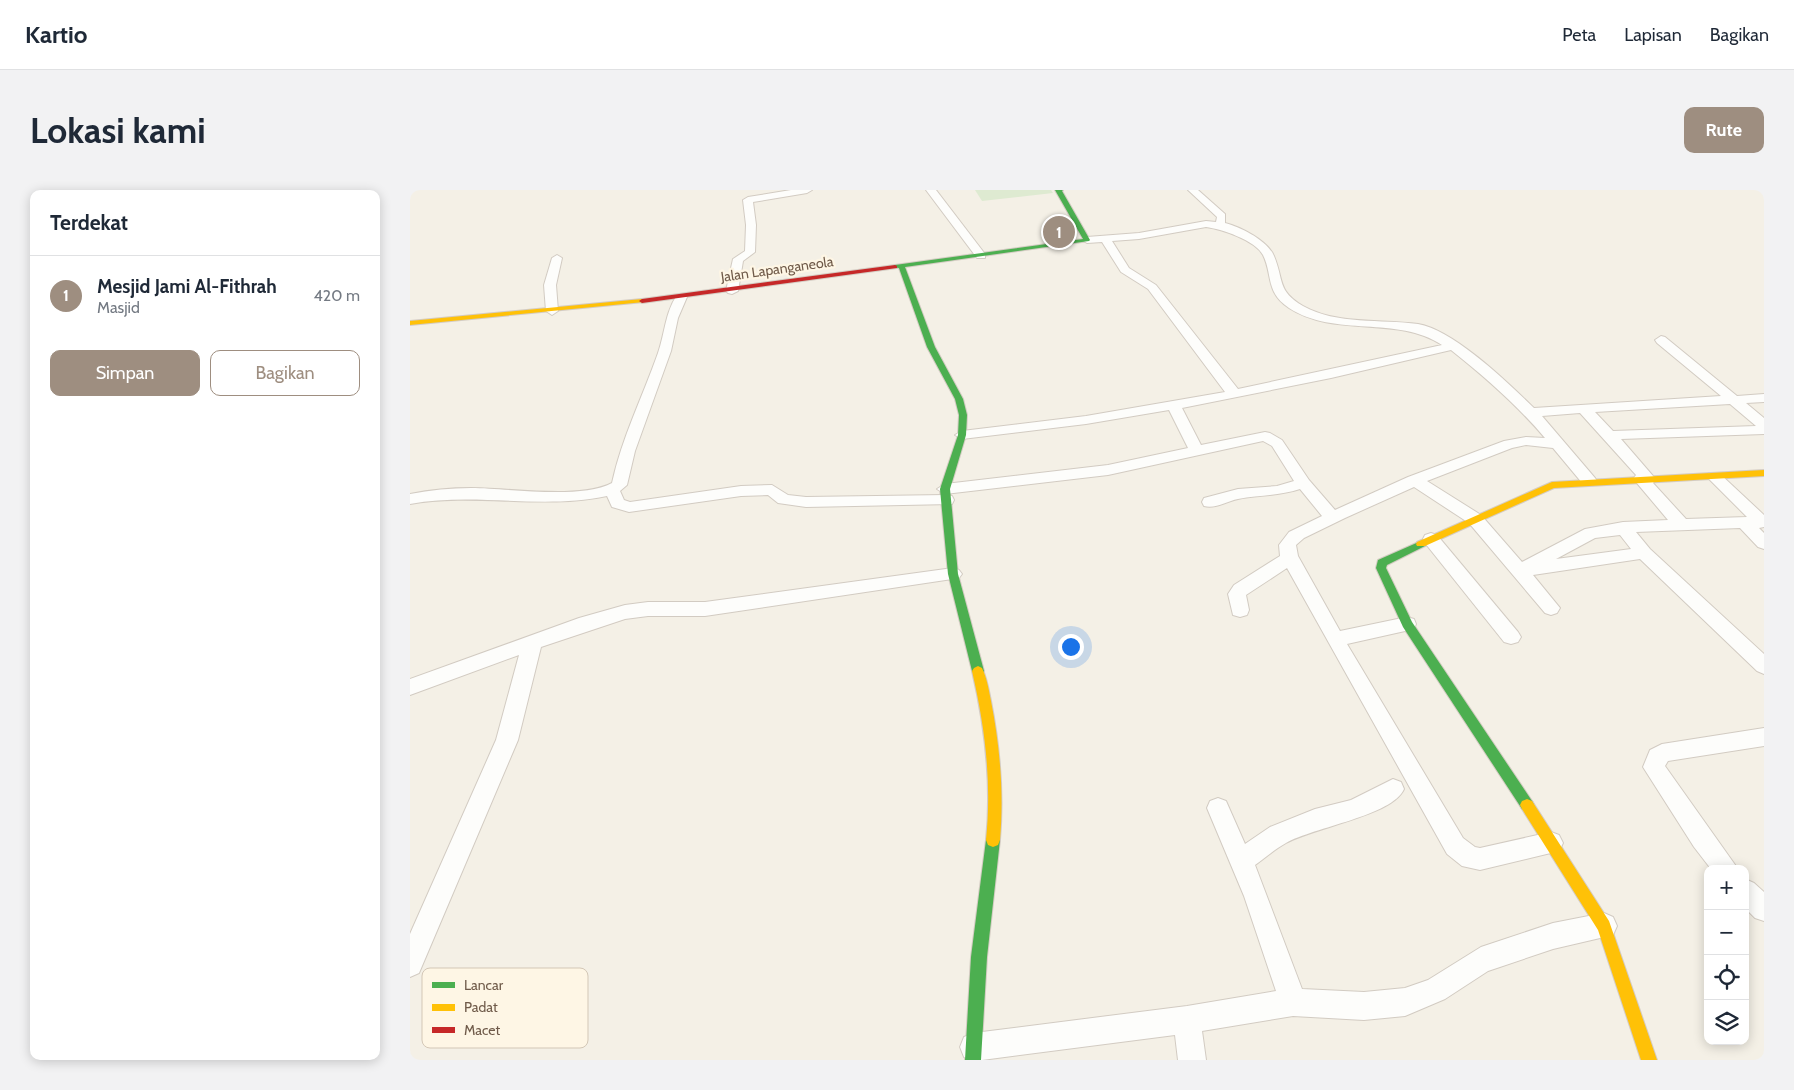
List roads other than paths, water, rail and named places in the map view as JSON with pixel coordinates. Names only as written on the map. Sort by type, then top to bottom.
[{"type":"street","points":[[732,291],[738,259],[750,252],[751,225],[748,200],[758,196],[807,190]]},
{"type":"street","points":[[931,190],[981,256]]},
{"type":"street","points":[[1059,190],[1087,240],[1152,234],[1206,224],[1220,225],[1263,247],[1269,256],[1274,280],[1280,294],[1291,304],[1305,312],[1343,322],[1418,328],[1433,333],[1492,376],[1531,412],[1589,481]]},
{"type":"street","points":[[1193,190],[1222,216],[1220,225]]},
{"type":"street","points":[[1105,239],[1125,270],[1152,287],[1234,394]]},
{"type":"street","name":"Jalan Lapanganeola","points":[[410,323],[681,298],[1087,240]]},
{"type":"street","points":[[552,311],[550,285],[557,258]]},
{"type":"street","points":[[902,267],[931,347],[959,398],[963,415],[962,435],[945,495],[953,574],[981,684],[996,770],[997,811],[979,957],[974,1054],[1293,1002],[1364,1006],[1405,1002],[1436,990],[1482,960],[1553,936],[1604,926]]},
{"type":"street","points":[[410,499],[462,494],[531,496],[612,490],[619,485],[630,443],[666,349],[672,311],[681,298]]},
{"type":"street","points":[[1661,340],[1764,425]]},
{"type":"street","points":[[962,435],[1040,427],[1234,394],[1326,376],[1453,346]]},
{"type":"street","points":[[1531,412],[1764,398]]},
{"type":"street","points":[[1173,404],[1196,450]]},
{"type":"street","points":[[1584,409],[1609,435],[1680,524]]},
{"type":"street","points":[[1609,435],[1764,430]]},
{"type":"street","points":[[612,490],[618,503],[629,507],[741,491],[772,490],[784,499],[806,502],[945,495],[1108,470],[1196,450],[1268,437],[1277,443],[1303,483],[1332,517]]},
{"type":"street","points":[[1551,842],[1480,858],[1470,858],[1462,854],[1455,846],[1335,639],[1287,553],[1287,546],[1292,538],[1332,517],[1414,480],[1509,444],[1526,441],[1559,444]]},
{"type":"street","points":[[1649,1060],[1604,926],[1408,624],[1381,568],[1382,563],[1431,539],[1552,485],[1589,481],[1764,473]]},
{"type":"street","points":[[1714,476],[1763,522]]},
{"type":"street","points":[[1414,480],[1475,519],[1522,570],[1551,608]]},
{"type":"street","points":[[1210,502],[1238,494],[1279,491],[1303,483]]},
{"type":"street","points":[[1744,522],[1764,543]]},
{"type":"street","points":[[1522,570],[1591,533],[1623,527],[1763,522]]},
{"type":"street","points":[[1623,527],[1644,553],[1764,666]]},
{"type":"street","points":[[1431,539],[1511,637]]},
{"type":"street","points":[[1522,570],[1644,553]]},
{"type":"street","points":[[1240,610],[1237,594],[1240,590],[1290,558]]},
{"type":"street","points":[[410,687],[625,612],[648,609],[705,609],[953,574]]},
{"type":"street","points":[[1335,639],[1408,624]]},
{"type":"street","points":[[410,964],[507,740],[532,643]]},
{"type":"street","points":[[1723,865],[1702,838],[1654,767],[1655,762],[1662,753],[1764,737]]},
{"type":"street","points":[[1241,861],[1278,835],[1316,819],[1355,809],[1394,789]]},
{"type":"street","points":[[1218,808],[1256,896],[1293,1002]]},
{"type":"street","points":[[1749,895],[1764,909]]},
{"type":"street","points":[[1187,1020],[1192,1060]]},
{"type":"place","name":"Mesjid Jami Al-Fithrah","points":[[1059,232]]}]
